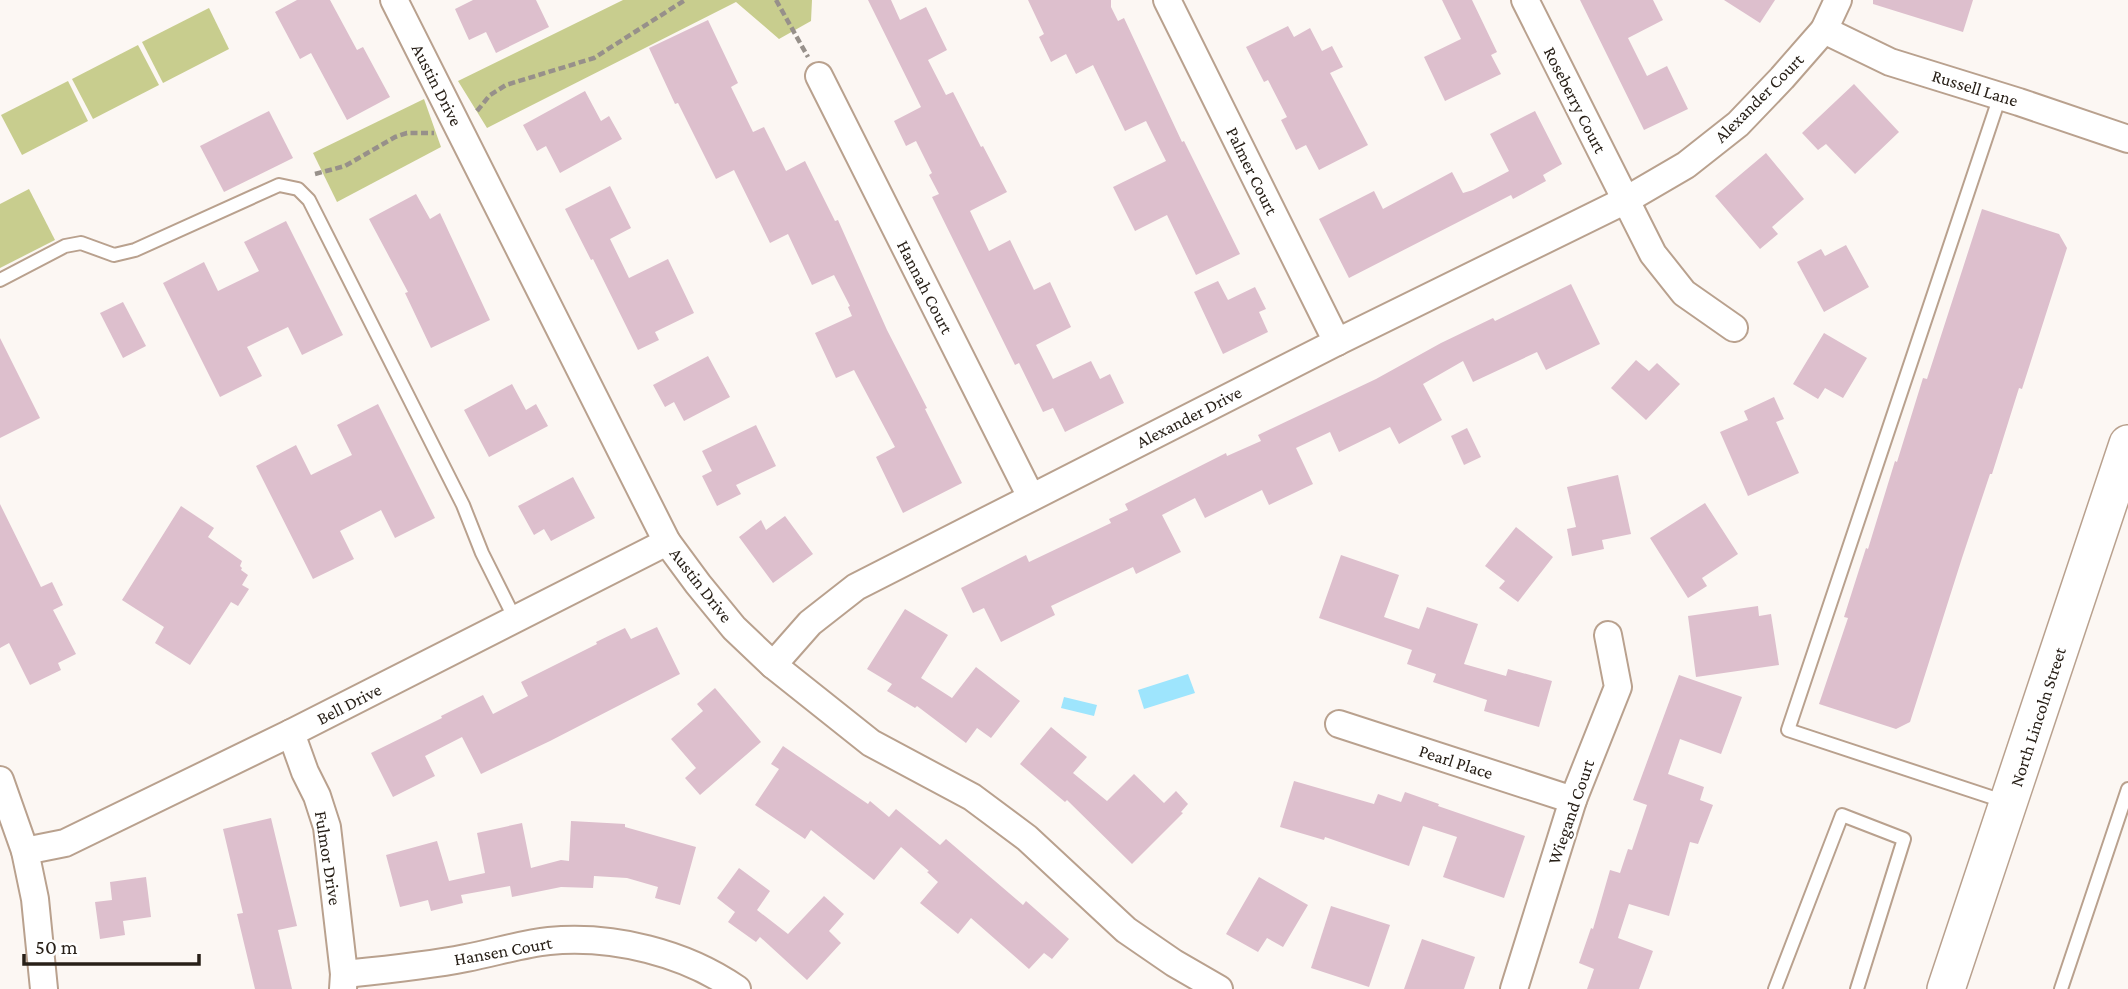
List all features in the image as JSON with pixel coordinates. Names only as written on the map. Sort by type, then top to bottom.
[{"type":"street","name":"Austin Drive","points":[[394,0],[667,542],[734,628],[773,665],[871,743],[972,797],[1027,838],[1125,930],[1219,989]]},
{"type":"street","name":"Palmer Court","points":[[1167,0],[1337,342]]},
{"type":"street","name":"Roseberry Court","points":[[1525,0],[1653,254],[1684,293],[1734,328]]},
{"type":"street","name":"Alexander Court","points":[[1626,200],[1686,165],[1738,124],[1824,30],[1838,0]]},
{"type":"street","name":"Russell Lane","points":[[1824,30],[1889,62],[2128,139]]},
{"type":"street","name":"Hannah Court","points":[[818,76],[1031,497]]},
{"type":"street","name":"Alexander Drive","points":[[773,665],[810,623],[856,587],[1337,342],[1626,200]]},
{"type":"street","name":"North Lincoln Street","points":[[1946,989],[2128,444]]},
{"type":"street","name":"Bell Drive","points":[[25,851],[65,843],[291,733],[667,542]]},
{"type":"street","name":"Wiegand Court","points":[[1514,989],[1573,800],[1618,687],[1608,635]]},
{"type":"street","name":"Pearl Place","points":[[1339,724],[1573,800]]},
{"type":"street","name":"Fulmor Drive","points":[[291,733],[327,827],[343,981]]},
{"type":"street","points":[[0,780],[14,814],[36,899],[44,989]]},
{"type":"street","name":"Hansen Court","points":[[343,981],[549,941],[600,942],[661,951],[720,977],[737,989]]},
{"type":"lane","points":[[2000,96],[1788,730],[2010,803]]},
{"type":"lane","points":[[0,280],[65,246],[81,243],[114,255],[135,250],[279,186],[298,189],[309,200],[451,481],[482,553],[515,619]]},
{"type":"lane","points":[[2061,989],[2128,789]]},
{"type":"lane","points":[[1775,989],[1842,815],[1904,839],[1857,989]]},
{"type":"path","points":[[477,111],[490,95],[506,85],[594,58],[685,0]]},
{"type":"path","points":[[779,2],[818,76]]},
{"type":"path","points":[[315,174],[345,166],[407,133],[435,133]]},
{"type":"green space","points":[[623,0],[812,0],[811,21],[779,39],[736,2],[487,128],[458,81]]},
{"type":"green space","points":[[209,8],[229,49],[163,83],[142,42]]},
{"type":"green space","points":[[138,45],[159,85],[93,119],[72,79]]},
{"type":"green space","points":[[68,81],[88,121],[22,155],[1,115]]},
{"type":"green space","points":[[424,99],[441,147],[337,202],[313,153]]},
{"type":"green space","points":[[29,189],[55,240],[0,268],[0,204]]},
{"type":"water","points":[[1188,674],[1195,693],[1144,709],[1138,690]]},
{"type":"water","points":[[1064,697],[1097,705],[1094,716],[1061,708]]},
{"type":"building","points":[[297,0],[330,0],[357,50],[363,47],[390,97],[347,120],[311,53],[300,59],[275,12]]},
{"type":"building","points":[[473,0],[536,0],[549,27],[496,53],[486,32],[469,40],[455,9]]},
{"type":"building","points":[[868,0],[891,0],[900,20],[926,7],[947,50],[928,60],[946,95],[953,92],[1007,192],[970,211],[989,251],[1010,240],[1034,290],[1050,282],[1071,327],[1036,345],[1053,379],[1091,361],[1100,379],[1110,374],[1124,403],[1065,432],[1053,408],[1043,412],[1019,363],[1015,365],[932,197],[939,194],[916,141],[906,146],[894,121],[921,107]]},
{"type":"building","points":[[1028,0],[1111,0],[1111,7],[1118,21],[1124,18],[1182,142],[1184,141],[1240,254],[1196,275],[1167,215],[1135,231],[1113,187],[1166,161],[1146,121],[1125,131],[1093,65],[1076,74],[1066,54],[1051,62],[1039,37],[1044,34]]},
{"type":"building","points":[[1442,0],[1472,0],[1497,52],[1491,55],[1501,74],[1445,101],[1424,57],[1461,39]]},
{"type":"building","points":[[1580,0],[1653,0],[1663,20],[1628,38],[1647,76],[1667,66],[1688,109],[1644,130]]},
{"type":"building","points":[[1724,0],[1775,0],[1760,23]]},
{"type":"building","points":[[1873,0],[1973,0],[1963,32],[1873,4]]},
{"type":"building","points":[[708,20],[738,83],[731,87],[753,132],[764,127],[786,171],[805,161],[835,221],[838,220],[887,330],[962,483],[903,513],[876,457],[895,447],[854,370],[836,378],[815,333],[852,316],[848,307],[850,306],[834,275],[812,285],[788,234],[770,243],[734,170],[716,179],[678,103],[675,104],[649,48]]},
{"type":"building","points":[[1288,26],[1294,37],[1310,28],[1322,51],[1332,46],[1343,67],[1330,73],[1368,145],[1319,170],[1306,145],[1296,150],[1281,120],[1287,117],[1268,80],[1264,82],[1246,47]]},
{"type":"building","points":[[1854,84],[1899,132],[1855,174],[1826,144],[1818,150],[1802,133]]},
{"type":"building","points":[[585,91],[601,121],[609,116],[622,139],[560,173],[546,146],[537,151],[523,125]]},
{"type":"building","points":[[269,111],[293,158],[224,192],[200,146]]},
{"type":"building","points":[[1535,111],[1562,164],[1543,175],[1546,181],[1513,199],[1511,195],[1349,278],[1319,219],[1374,191],[1383,209],[1452,172],[1463,193],[1473,190],[1509,171],[1490,134]]},
{"type":"building","points":[[1766,153],[1804,199],[1772,227],[1778,234],[1760,249],[1715,196]]},
{"type":"building","points":[[610,186],[631,228],[610,239],[629,278],[668,259],[694,313],[655,332],[659,340],[638,350],[565,209]]},
{"type":"building","points":[[416,194],[430,219],[440,213],[490,320],[431,348],[405,293],[408,292],[369,219]]},
{"type":"building","points":[[1982,209],[2059,234],[2067,248],[2022,389],[2019,388],[1962,558],[1910,722],[1896,729],[1819,704],[1848,618],[1844,617],[1866,548],[1868,549],[1923,378],[1927,379]]},
{"type":"building","points":[[286,221],[343,335],[302,355],[288,327],[247,347],[262,376],[220,397],[163,283],[204,262],[218,291],[259,271],[244,242]]},
{"type":"building","points":[[1846,245],[1869,287],[1824,312],[1797,262],[1821,249],[1825,256]]},
{"type":"building","points":[[1218,281],[1228,300],[1255,287],[1266,309],[1259,312],[1268,332],[1223,354],[1194,292]]},
{"type":"building","points":[[1571,284],[1600,344],[1546,370],[1537,352],[1473,382],[1463,361],[1423,384],[1442,420],[1399,444],[1390,427],[1339,452],[1330,432],[1296,448],[1313,484],[1269,505],[1262,490],[1205,518],[1195,498],[1162,515],[1181,552],[1136,574],[1133,567],[1051,606],[1055,615],[1001,642],[984,608],[973,613],[961,588],[1026,555],[1029,562],[1111,523],[1109,519],[1128,510],[1125,504],[1226,453],[1227,456],[1261,441],[1258,435],[1376,379],[1441,343],[1493,318],[1495,321]]},
{"type":"building","points":[[123,302],[146,346],[123,358],[100,313]]},
{"type":"building","points":[[1824,333],[1867,358],[1843,398],[1825,388],[1818,399],[1793,384]]},
{"type":"building","points":[[0,338],[40,418],[0,438]]},
{"type":"building","points":[[708,356],[730,397],[684,421],[674,402],[665,407],[653,385]]},
{"type":"building","points":[[1636,360],[1649,371],[1657,363],[1680,384],[1646,420],[1611,388]]},
{"type":"building","points":[[512,384],[526,410],[536,404],[548,426],[489,457],[464,410]]},
{"type":"building","points":[[1774,397],[1784,419],[1776,422],[1799,473],[1748,496],[1720,432],[1748,420],[1744,411]]},
{"type":"building","points":[[378,404],[435,518],[395,538],[381,510],[340,531],[354,559],[313,579],[256,466],[296,445],[311,475],[352,455],[337,425]]},
{"type":"building","points":[[756,425],[776,466],[736,485],[741,494],[717,506],[702,476],[712,471],[702,451]]},
{"type":"building","points":[[1467,428],[1481,457],[1464,465],[1451,436]]},
{"type":"building","points":[[1618,475],[1631,534],[1602,540],[1604,549],[1572,556],[1567,529],[1576,527],[1567,487]]},
{"type":"building","points":[[573,477],[595,518],[551,541],[544,529],[534,535],[518,506]]},
{"type":"building","points":[[1705,503],[1738,554],[1702,578],[1707,586],[1688,598],[1650,538]]},
{"type":"building","points":[[0,504],[41,587],[52,582],[63,605],[53,610],[76,654],[58,663],[61,670],[30,685],[9,643],[0,648]]},
{"type":"building","points":[[181,506],[214,528],[208,537],[242,561],[241,570],[248,575],[242,585],[249,589],[238,606],[231,602],[190,665],[155,643],[164,627],[122,600]]},
{"type":"building","points":[[785,516],[813,554],[773,583],[739,537],[761,520],[766,530]]},
{"type":"building","points":[[1516,527],[1553,557],[1518,602],[1499,588],[1505,581],[1485,566]]},
{"type":"building","points":[[1341,555],[1399,575],[1384,617],[1419,629],[1427,607],[1478,624],[1464,664],[1506,676],[1508,669],[1552,681],[1539,727],[1484,711],[1487,700],[1433,682],[1436,674],[1407,664],[1412,650],[1319,618]]},
{"type":"building","points":[[1758,606],[1759,616],[1771,614],[1779,665],[1696,677],[1688,616]]},
{"type":"building","points":[[905,609],[948,635],[921,678],[952,698],[976,667],[1020,701],[991,738],[977,728],[966,743],[917,706],[915,708],[887,691],[892,684],[867,669]]},
{"type":"building","points":[[657,627],[680,674],[481,774],[462,737],[425,756],[435,776],[393,797],[371,753],[483,695],[493,714],[528,696],[521,682],[597,644],[596,642],[625,628],[631,639]]},
{"type":"building","points":[[1679,675],[1742,697],[1721,754],[1680,739],[1668,774],[1704,787],[1700,800],[1713,805],[1698,844],[1690,842],[1669,916],[1629,904],[1618,938],[1653,951],[1639,989],[1587,989],[1594,969],[1579,963],[1591,928],[1593,929],[1610,870],[1620,873],[1628,849],[1632,850],[1647,805],[1633,800]]},
{"type":"building","points":[[715,688],[761,742],[700,795],[685,778],[696,768],[671,739],[703,711],[697,704]]},
{"type":"building","points":[[1051,727],[1087,757],[1073,773],[1107,801],[1134,774],[1164,803],[1176,791],[1188,804],[1181,812],[1183,813],[1132,864],[1067,800],[1065,802],[1020,764]]},
{"type":"building","points":[[783,746],[868,804],[870,801],[889,817],[896,809],[940,845],[946,839],[1023,905],[1026,901],[1069,939],[1052,959],[1044,953],[1029,969],[971,918],[958,934],[920,903],[938,882],[901,847],[874,880],[811,830],[805,839],[755,805],[779,769],[771,764]]},
{"type":"building","points":[[1294,781],[1374,804],[1378,794],[1401,802],[1405,792],[1525,836],[1504,898],[1443,877],[1457,837],[1423,826],[1409,866],[1325,837],[1324,840],[1280,827]]},
{"type":"building","points":[[271,818],[297,926],[278,930],[292,989],[255,989],[237,914],[243,913],[223,829]]},
{"type":"building","points":[[571,821],[625,824],[625,827],[696,847],[680,905],[655,898],[658,887],[627,878],[594,876],[593,888],[561,887],[512,897],[510,886],[461,895],[463,903],[431,911],[428,900],[400,907],[386,855],[437,841],[449,881],[485,873],[477,833],[522,823],[531,868],[561,860],[569,861]]},
{"type":"building","points":[[739,868],[770,891],[757,910],[788,934],[824,896],[844,914],[829,931],[841,943],[807,980],[760,937],[756,942],[728,922],[735,912],[717,898]]},
{"type":"building","points":[[146,877],[151,917],[123,921],[125,935],[100,939],[95,902],[112,900],[110,882]]},
{"type":"building","points":[[1259,877],[1308,905],[1283,947],[1267,938],[1258,952],[1226,934]]},
{"type":"building","points":[[1331,906],[1390,925],[1369,987],[1311,968]]},
{"type":"building","points":[[1422,939],[1475,957],[1464,989],[1404,989]]}]
